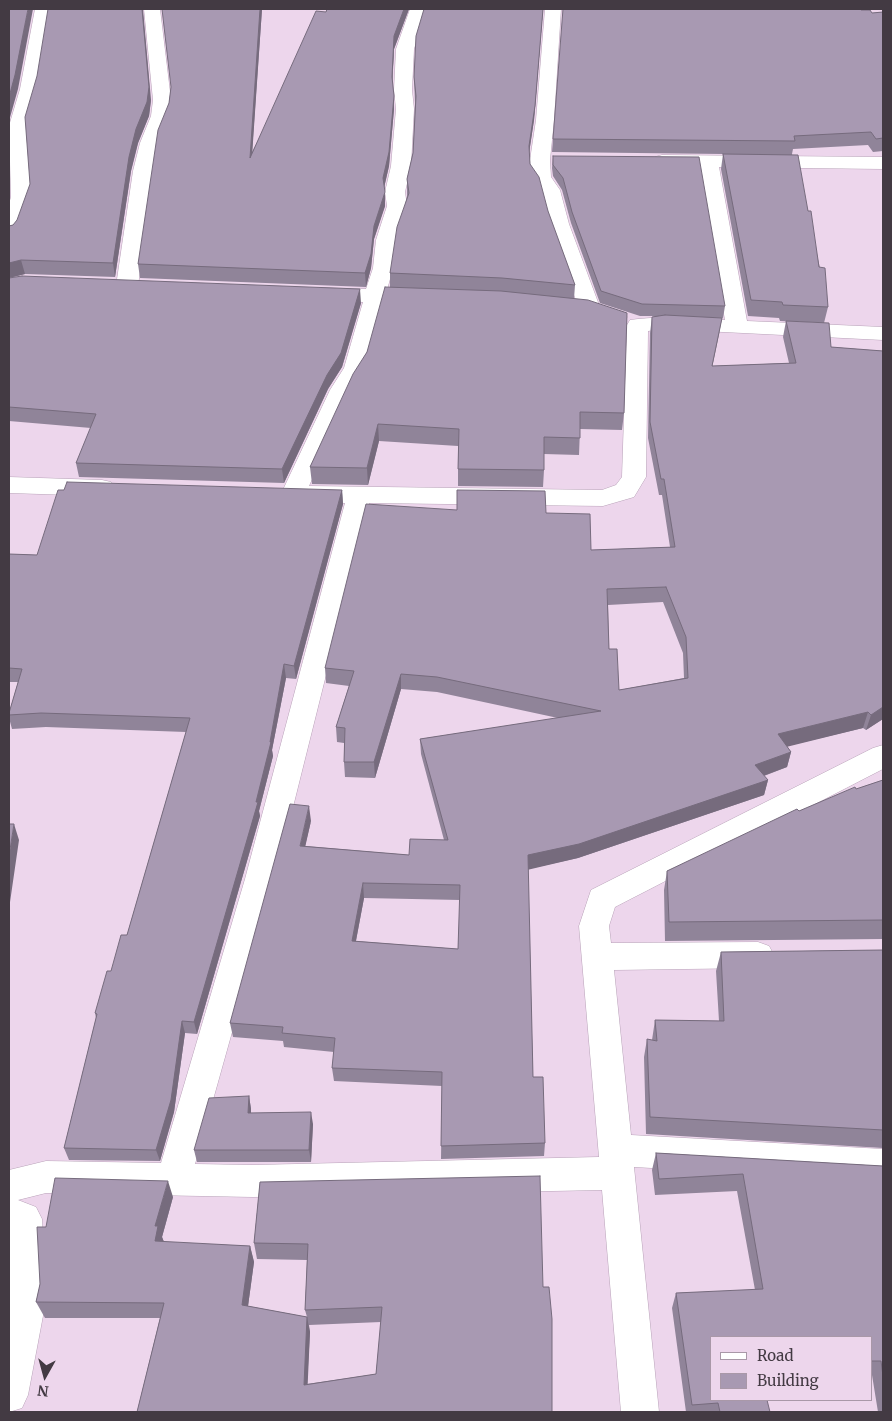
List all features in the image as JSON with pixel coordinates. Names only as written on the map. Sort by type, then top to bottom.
[{"type":"street","points":[[9,233],[21,197],[17,130],[30,89],[43,9]]},
{"type":"street","points":[[128,286],[143,171],[149,143],[160,116],[162,100],[152,9]]},
{"type":"street","points":[[293,494],[341,390],[355,368],[376,296],[383,268],[386,240],[397,206],[395,192],[401,166],[405,109],[405,49],[418,9]]},
{"type":"street","points":[[553,9],[546,120],[540,160],[540,177],[550,190],[580,308],[638,324],[663,323],[883,334]]},
{"type":"street","points":[[540,160],[560,160]]},
{"type":"street","points":[[649,161],[883,163]]},
{"type":"street","points":[[708,162],[738,327]]},
{"type":"street","points":[[305,293],[442,299]]},
{"type":"street","points":[[267,493],[603,498],[625,491],[634,477],[638,324]]},
{"type":"street","points":[[9,485],[129,489]]},
{"type":"street","points":[[173,1180],[260,879],[359,494]]},
{"type":"street","points":[[640,1412],[594,926],[602,899],[629,883],[883,756]]},
{"type":"street","points":[[597,957],[784,955]]},
{"type":"street","points":[[9,1186],[46,1177],[253,1181],[616,1161],[883,1165]]},
{"type":"street","points":[[9,1215],[24,1220],[28,1300],[9,1395]]},
{"type":"building","points":[[9,9],[28,9],[9,97]]},
{"type":"building","points":[[48,9],[142,9],[149,87],[147,102],[136,129],[129,157],[113,263],[21,260],[9,263],[9,226],[13,225],[17,220],[30,184],[25,117],[37,76]]},
{"type":"building","points":[[162,9],[260,9],[250,158],[316,11],[326,12],[327,9],[404,9],[394,36],[392,77],[394,96],[389,152],[383,178],[385,192],[374,226],[371,254],[365,273],[138,264],[158,130],[169,103],[171,87]]},
{"type":"building","points":[[424,9],[543,9],[535,106],[529,146],[530,164],[539,177],[548,211],[575,285],[502,278],[390,273],[397,227],[409,193],[407,179],[413,153],[416,96],[414,77],[416,36]]},
{"type":"building","points":[[563,9],[860,9],[870,10],[872,13],[883,12],[883,138],[876,139],[871,132],[794,136],[795,141],[553,139]]},
{"type":"building","points":[[723,154],[798,155],[808,211],[811,211],[819,267],[825,268],[828,307],[783,305],[782,302],[751,300]]},
{"type":"building","points":[[553,156],[699,157],[725,306],[642,304],[601,291],[572,212],[563,178],[553,165]]},
{"type":"building","points":[[22,276],[360,289],[341,353],[327,375],[282,469],[76,463],[96,414],[9,407],[9,278]]},
{"type":"building","points":[[385,287],[501,291],[588,300],[627,313],[624,413],[580,412],[580,438],[544,437],[544,470],[458,469],[459,429],[378,424],[367,468],[310,467],[353,374],[367,352]]},
{"type":"building","points":[[665,315],[722,318],[712,366],[796,363],[786,321],[829,323],[831,347],[883,351],[883,707],[871,715],[868,712],[778,734],[791,752],[755,765],[768,780],[579,844],[528,855],[533,1077],[543,1077],[545,1143],[441,1146],[442,1072],[332,1068],[335,1038],[282,1033],[283,1027],[230,1023],[290,804],[309,806],[300,846],[409,855],[410,839],[448,840],[420,739],[601,711],[437,677],[401,674],[374,762],[344,762],[345,728],[336,727],[354,671],[325,668],[366,504],[457,510],[457,490],[545,491],[546,513],[590,514],[591,550],[675,547],[664,479],[661,479],[650,422],[652,317]],"holes":[[[666,587],[686,637],[688,678],[619,690],[617,649],[609,649],[607,589]],[[363,883],[460,885],[458,949],[352,941]]]},
{"type":"building","points":[[67,482],[342,490],[294,666],[284,664],[271,742],[256,802],[258,802],[194,1022],[182,1021],[171,1100],[156,1150],[64,1148],[97,1014],[95,1013],[107,971],[111,971],[121,935],[127,935],[190,718],[41,713],[9,715],[22,669],[9,668],[9,554],[37,555],[58,490],[64,490]]},
{"type":"building","points":[[883,780],[883,920],[669,922],[667,871],[797,809],[799,811],[855,787],[856,789]]},
{"type":"building","points":[[9,824],[14,824],[9,856]]},
{"type":"building","points":[[883,950],[883,1130],[650,1117],[647,1039],[657,1041],[655,1020],[724,1021],[721,952]]},
{"type":"building","points":[[249,1096],[248,1113],[311,1112],[309,1150],[194,1150],[209,1098]]},
{"type":"building","points":[[656,1153],[883,1166],[883,1376],[881,1361],[872,1361],[872,1336],[710,1336],[710,1401],[767,1401],[770,1412],[720,1412],[718,1403],[692,1405],[676,1293],[763,1289],[743,1174],[659,1179]]},
{"type":"building","points":[[540,1176],[543,1287],[549,1287],[552,1319],[552,1412],[137,1412],[164,1303],[36,1302],[40,1284],[37,1227],[46,1227],[55,1178],[168,1181],[155,1226],[158,1226],[155,1241],[250,1246],[242,1305],[307,1317],[304,1385],[376,1374],[382,1307],[305,1310],[308,1244],[254,1243],[260,1182]]}]
